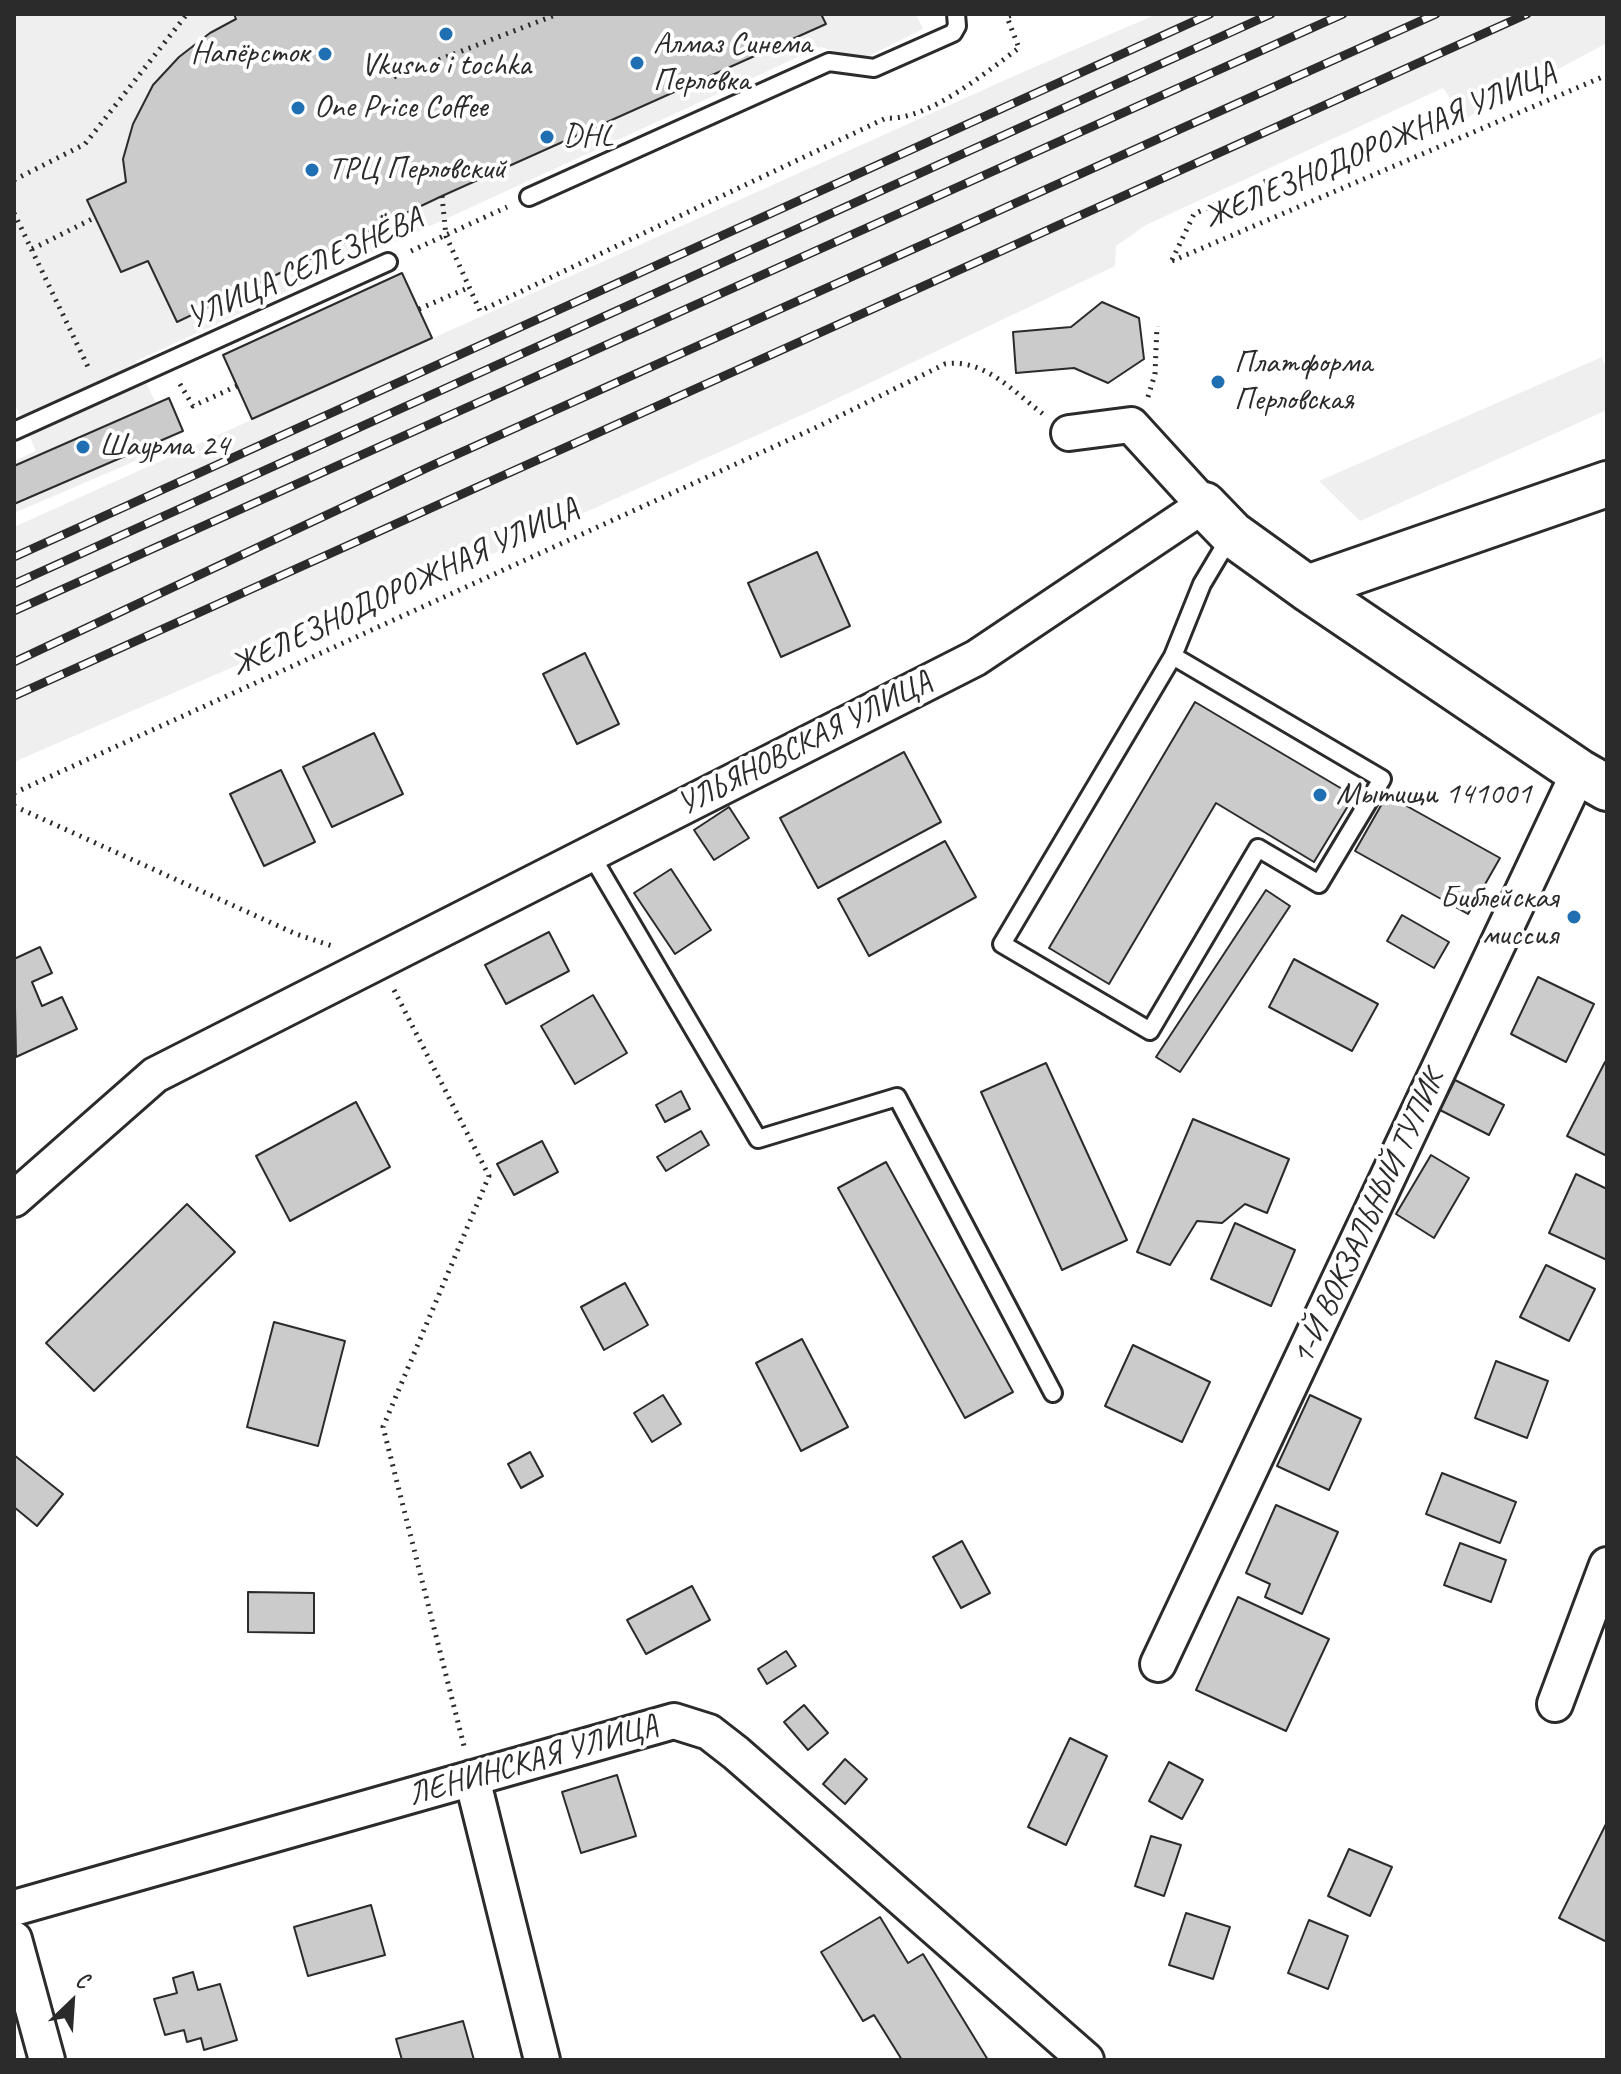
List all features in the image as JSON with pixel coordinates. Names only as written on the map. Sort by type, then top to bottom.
[{"type":"street","points":[[1069,433],[1131,425],[1218,519],[1307,588],[1593,780]]},
{"type":"street","points":[[1307,588],[1607,484]]},
{"type":"street","name":"УЛЬЯНОВСКАЯ УЛИЦА","points":[[14,1199],[155,1075],[976,658],[1218,519]]},
{"type":"street","name":"1-Й ВОКЗАЛЬНЫЙ ТУПИК","points":[[1158,1664],[1593,780]]},
{"type":"street","points":[[1555,1704],[1607,1565]]},
{"type":"street","name":"ЛЕНИНСКАЯ УЛИЦА","points":[[14,1908],[674,1721],[709,1732],[748,1763],[1086,2060]]},
{"type":"street","points":[[472,1778],[542,2060]]},
{"type":"street","points":[[14,1939],[47,2060]]},
{"type":"lane","points":[[529,197],[829,62],[874,68],[888,64],[953,33],[957,26],[956,14]]},
{"type":"lane","name":"УЛИЦА СЕЛЕЗНЁВА","points":[[14,431],[388,262]]},
{"type":"lane","points":[[1173,656],[1382,779],[1319,884],[1258,848],[1150,1031],[1002,944],[1173,656],[1202,584],[1218,519]]},
{"type":"lane","points":[[590,853],[758,1139],[897,1097],[1053,1393]]},
{"type":"path","points":[[14,180],[85,144],[187,14]]},
{"type":"path","points":[[394,77],[558,14]]},
{"type":"path","points":[[442,196],[446,236],[480,311],[886,118],[900,119],[956,94],[1019,48],[1007,16],[1014,14]]},
{"type":"path","name":"ЖЕЛЕЗНОДОРОЖНАЯ УЛИЦА","points":[[1290,170],[1194,214],[1172,261],[1607,75]]},
{"type":"path","name":"УЛИЦА СЕЛЕЗНЁВА","points":[[388,262],[529,197]]},
{"type":"path","points":[[14,213],[100,391]]},
{"type":"path","points":[[32,249],[94,218]]},
{"type":"path","points":[[419,309],[470,287]]},
{"type":"path","points":[[1131,425],[1151,389],[1155,374],[1157,326]]},
{"type":"path","name":"ЖЕЛЕЗНОДОРОЖНАЯ УЛИЦА","points":[[14,793],[817,427],[945,364],[976,366],[1069,433]]},
{"type":"path","points":[[210,398],[237,386]]},
{"type":"path","points":[[14,806],[296,934],[380,962],[489,1176],[383,1427],[472,1778]]},
{"type":"shaded area","points":[[14,14],[916,14],[923,29],[863,59],[820,47],[136,361],[175,444],[14,513],[14,461],[36,451],[14,402]]},
{"type":"shaded area","points":[[1157,14],[1607,14],[1607,43],[1465,119],[1443,88],[1146,225],[1116,246],[1115,266],[815,409],[450,573],[14,762],[14,527]]},
{"type":"shaded area","points":[[1602,357],[1607,370],[1607,410],[1360,521],[1319,481]]},
{"type":"building","name":"ТРЦ Перловский","points":[[234,14],[821,14],[826,24],[442,196],[177,322],[148,261],[121,272],[87,200],[126,182],[123,159],[133,124],[153,85],[179,57],[210,33],[236,19]]},
{"type":"building","points":[[402,273],[432,338],[252,419],[223,355]]},
{"type":"building","points":[[1102,302],[1139,318],[1144,359],[1108,383],[1074,368],[1016,373],[1013,332],[1071,327]]},
{"type":"building","points":[[169,398],[183,431],[14,504],[14,466]]},
{"type":"building","points":[[817,552],[850,626],[781,657],[748,583]]},
{"type":"building","points":[[585,653],[619,724],[577,744],[543,674]]},
{"type":"building","points":[[1195,702],[1354,796],[1314,862],[1216,803],[1109,984],[1049,948]]},
{"type":"building","points":[[374,733],[403,794],[332,827],[303,767]]},
{"type":"building","points":[[904,752],[941,822],[818,888],[780,818]]},
{"type":"building","points":[[281,770],[315,842],[264,866],[230,794]]},
{"type":"building","points":[[1387,795],[1500,858],[1468,914],[1355,851]]},
{"type":"building","points":[[729,807],[749,838],[714,860],[694,830]]},
{"type":"building","points":[[945,841],[976,897],[869,956],[838,899]]},
{"type":"building","points":[[671,869],[711,930],[675,954],[634,893]]},
{"type":"building","points":[[1266,890],[1290,906],[1180,1072],[1156,1057]]},
{"type":"building","points":[[1402,915],[1449,942],[1434,968],[1387,941]]},
{"type":"building","points":[[549,932],[569,971],[506,1004],[485,965]]},
{"type":"building","points":[[40,947],[52,973],[32,982],[42,1006],[62,997],[77,1029],[16,1057],[14,959]]},
{"type":"building","points":[[1294,959],[1378,1004],[1352,1051],[1269,1007]]},
{"type":"building","points":[[1538,977],[1594,1004],[1566,1062],[1511,1034]]},
{"type":"building","points":[[593,995],[627,1053],[575,1084],[541,1026]]},
{"type":"building","points":[[1046,1063],[1127,1240],[1062,1270],[981,1092]]},
{"type":"building","points":[[1607,1063],[1607,1156],[1567,1136]]},
{"type":"building","points":[[1455,1080],[1504,1105],[1489,1135],[1440,1110]]},
{"type":"building","points":[[681,1091],[690,1109],[665,1122],[656,1105]]},
{"type":"building","points":[[356,1102],[390,1167],[290,1221],[256,1156]]},
{"type":"building","points":[[1193,1119],[1289,1159],[1267,1213],[1245,1204],[1222,1223],[1197,1221],[1170,1265],[1137,1252]]},
{"type":"building","points":[[701,1131],[709,1145],[666,1171],[657,1157]]},
{"type":"building","points":[[542,1141],[558,1172],[514,1195],[497,1164]]},
{"type":"building","points":[[1431,1155],[1469,1178],[1434,1238],[1396,1214]]},
{"type":"building","points":[[886,1162],[1013,1392],[965,1418],[838,1188]]},
{"type":"building","points":[[1576,1174],[1607,1189],[1607,1260],[1549,1233]]},
{"type":"building","points":[[187,1204],[235,1252],[94,1391],[46,1343]]},
{"type":"building","points":[[1235,1223],[1295,1250],[1271,1306],[1211,1279]]},
{"type":"building","points":[[1546,1265],[1595,1289],[1569,1341],[1520,1317]]},
{"type":"building","points":[[625,1283],[648,1325],[604,1350],[581,1307]]},
{"type":"building","points":[[274,1322],[345,1341],[318,1446],[247,1427]]},
{"type":"building","points":[[802,1339],[848,1427],[801,1451],[756,1363]]},
{"type":"building","points":[[1133,1345],[1210,1382],[1182,1442],[1105,1406]]},
{"type":"building","points":[[1496,1361],[1548,1381],[1527,1438],[1475,1418]]},
{"type":"building","points":[[663,1395],[681,1424],[652,1442],[634,1413]]},
{"type":"building","points":[[1310,1395],[1361,1419],[1329,1490],[1277,1466]]},
{"type":"building","points":[[530,1452],[543,1476],[521,1488],[508,1464]]},
{"type":"building","points":[[14,1455],[63,1494],[37,1526],[14,1507]]},
{"type":"building","points":[[1442,1473],[1516,1502],[1500,1543],[1426,1514]]},
{"type":"building","points":[[1276,1505],[1338,1532],[1302,1614],[1265,1597],[1270,1584],[1246,1573]]},
{"type":"building","points":[[962,1541],[990,1593],[961,1608],[933,1557]]},
{"type":"building","points":[[1460,1543],[1506,1560],[1491,1602],[1444,1585]]},
{"type":"building","points":[[692,1586],[710,1620],[646,1654],[627,1620]]},
{"type":"building","points":[[248,1592],[314,1593],[314,1633],[248,1632]]},
{"type":"building","points":[[1238,1597],[1329,1639],[1286,1731],[1196,1690]]},
{"type":"building","points":[[786,1651],[796,1666],[767,1684],[758,1669]]},
{"type":"building","points":[[804,1705],[828,1733],[808,1750],[784,1722]]},
{"type":"building","points":[[1070,1738],[1107,1756],[1066,1845],[1028,1827]]},
{"type":"building","points":[[845,1759],[867,1779],[845,1804],[823,1784]]},
{"type":"building","points":[[1169,1762],[1203,1780],[1182,1819],[1149,1801]]},
{"type":"building","points":[[617,1775],[636,1836],[581,1853],[562,1792]]},
{"type":"building","points":[[1607,1822],[1607,1942],[1559,1918]]},
{"type":"building","points":[[1151,1836],[1181,1845],[1164,1896],[1135,1886]]},
{"type":"building","points":[[1349,1849],[1392,1867],[1370,1916],[1328,1896]]},
{"type":"building","points":[[371,1905],[385,1955],[308,1976],[294,1927]]},
{"type":"building","points":[[1186,1913],[1230,1927],[1213,1979],[1169,1965]]},
{"type":"building","points":[[880,1917],[908,1963],[923,1954],[988,2060],[902,2060],[874,2015],[863,2021],[821,1952]]},
{"type":"building","points":[[1309,1920],[1348,1936],[1328,1989],[1288,1973]]},
{"type":"building","points":[[193,1972],[198,1990],[220,1984],[237,2040],[204,2050],[201,2038],[187,2042],[184,2030],[165,2035],[154,1999],[177,1993],[173,1978]]},
{"type":"building","points":[[463,2021],[474,2060],[402,2060],[396,2039]]},
{"type":"railway","points":[[14,557],[1210,14]]},
{"type":"railway","points":[[14,584],[1271,14]]},
{"type":"railway","points":[[14,611],[1343,14]]},
{"type":"railway","points":[[14,662],[433,465],[1436,14]]},
{"type":"railway","points":[[14,696],[1527,14]]},
{"type":"place","name":"Vkusno i tochka","points":[[446,34]]},
{"type":"place","name":"Напёрсток","points":[[325,54]]},
{"type":"place","name":"Алмаз Синема Перловка","points":[[637,63]]},
{"type":"place","name":"One Price Coffee","points":[[298,108]]},
{"type":"place","name":"DHL","points":[[547,137]]},
{"type":"place","name":"ТРЦ Перловский","points":[[312,170]]},
{"type":"place","name":"Платформа Перловская","points":[[1218,382]]},
{"type":"place","name":"Шаурма 24","points":[[83,447]]},
{"type":"place","name":"Мытищи 141001","points":[[1320,795]]},
{"type":"place","name":"Библейская миссия","points":[[1574,917]]}]
